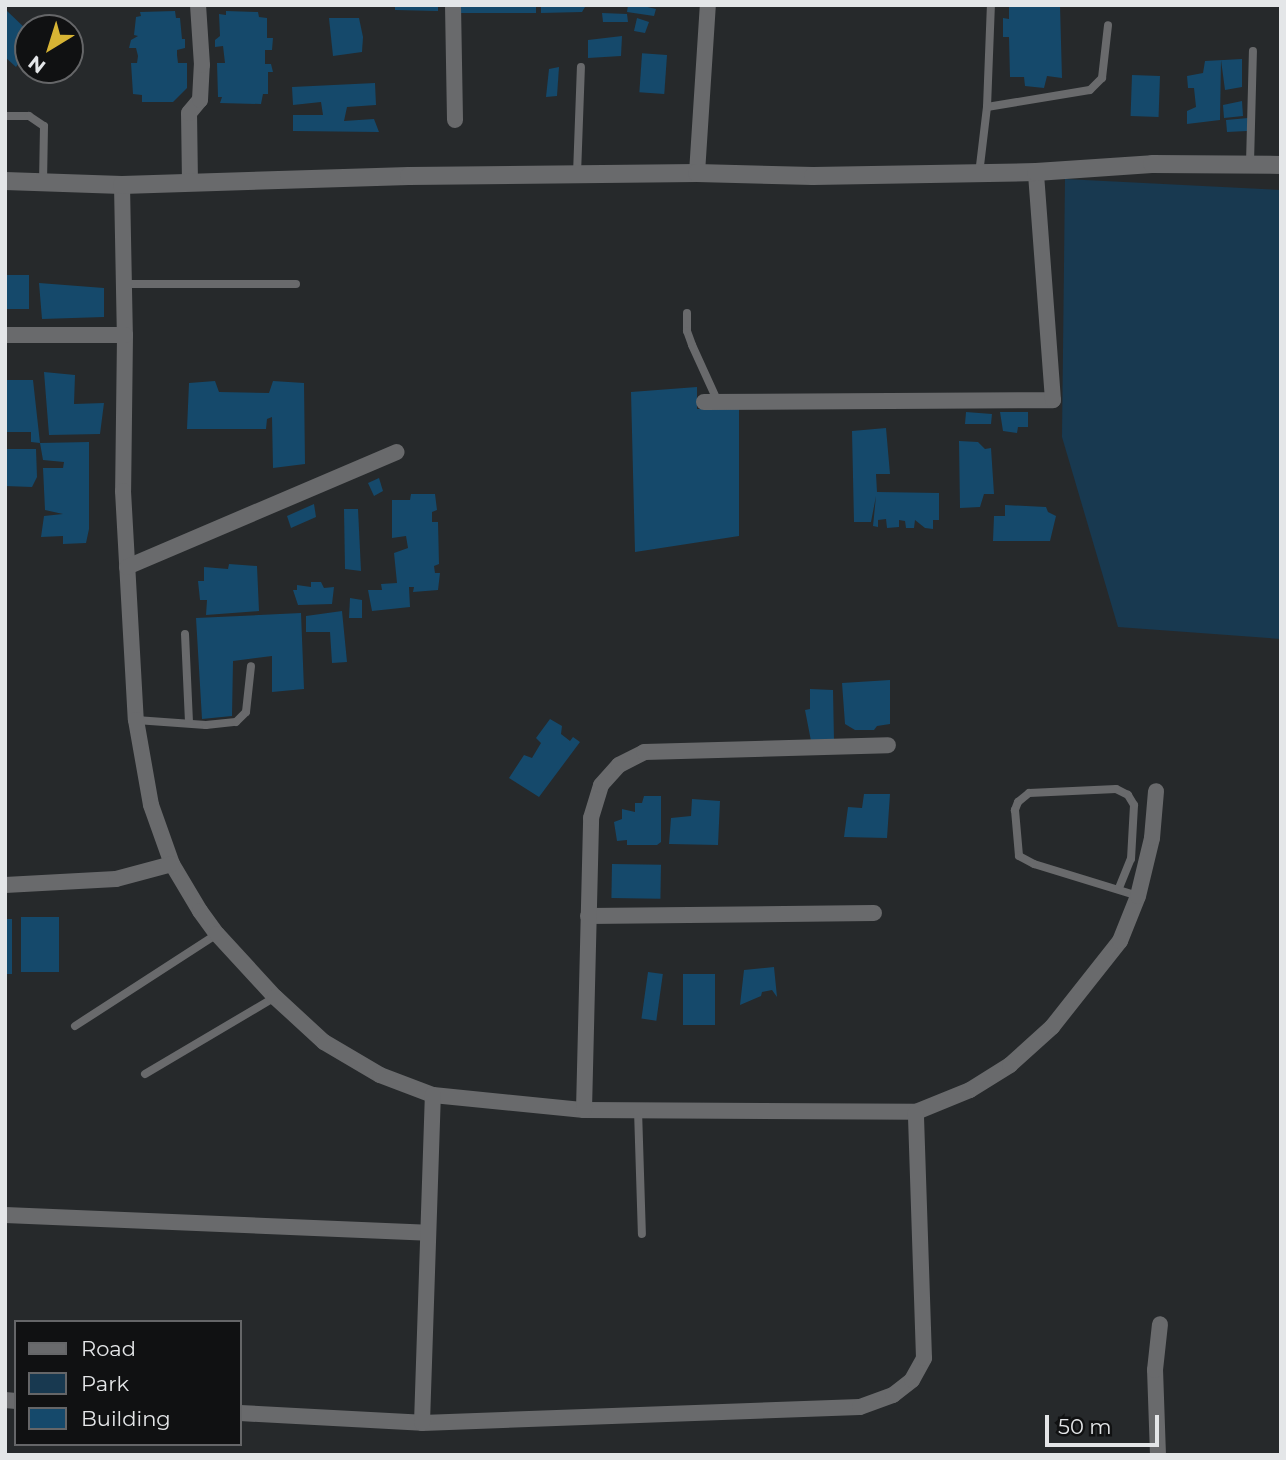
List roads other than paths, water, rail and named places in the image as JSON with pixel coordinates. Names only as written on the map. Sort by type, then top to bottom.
[{"type":"street","points":[[190,183],[189,113],[200,100],[202,65],[198,5]]},
{"type":"street","points":[[453,5],[455,120]]},
{"type":"street","points":[[697,173],[708,5]]},
{"type":"street","points":[[5,181],[122,185],[577,174],[979,174],[1152,164],[1281,165]]},
{"type":"street","points":[[711,402],[1053,400],[1036,172]]},
{"type":"street","points":[[122,185],[125,335],[123,491],[136,720],[151,806],[172,864],[217,934],[275,997],[324,1042],[380,1075],[433,1096],[584,1110],[916,1112],[980,1084],[1010,1065],[1052,1027],[1120,941],[1138,896],[1152,838],[1156,791]]},
{"type":"street","points":[[5,335],[125,335]]},
{"type":"street","points":[[127,567],[396,452]]},
{"type":"street","points":[[584,1110],[591,818],[601,785],[619,765],[643,752],[888,745]]},
{"type":"street","points":[[5,884],[116,879],[172,864]]},
{"type":"street","points":[[588,916],[874,913]]},
{"type":"street","points":[[422,1423],[433,1096]]},
{"type":"street","points":[[242,1413],[422,1423],[860,1407],[893,1395],[912,1380],[923,1358],[916,1112]]},
{"type":"street","points":[[5,1215],[428,1233]]},
{"type":"street","points":[[1158,1455],[1155,1370],[1160,1324]]},
{"type":"lane","points":[[979,174],[987,107],[991,5]]},
{"type":"lane","points":[[987,107],[1090,90],[1102,78],[1108,25]]},
{"type":"lane","points":[[1250,163],[1253,51]]},
{"type":"lane","points":[[577,174],[581,67]]},
{"type":"lane","points":[[5,116],[29,116],[44,126],[43,183]]},
{"type":"lane","points":[[124,284],[296,285]]},
{"type":"lane","points":[[687,313],[687,331],[711,402]]},
{"type":"lane","points":[[186,634],[189,721]]},
{"type":"lane","points":[[136,720],[206,724],[236,722],[246,712],[251,666]]},
{"type":"lane","points":[[1119,888],[1131,859],[1134,806],[1128,795],[1116,789],[1029,793],[1018,802],[1015,810],[1019,856],[1034,864],[1138,896]]},
{"type":"lane","points":[[75,1026],[217,934]]},
{"type":"lane","points":[[145,1074],[275,997]]},
{"type":"lane","points":[[638,1111],[642,1234]]}]
